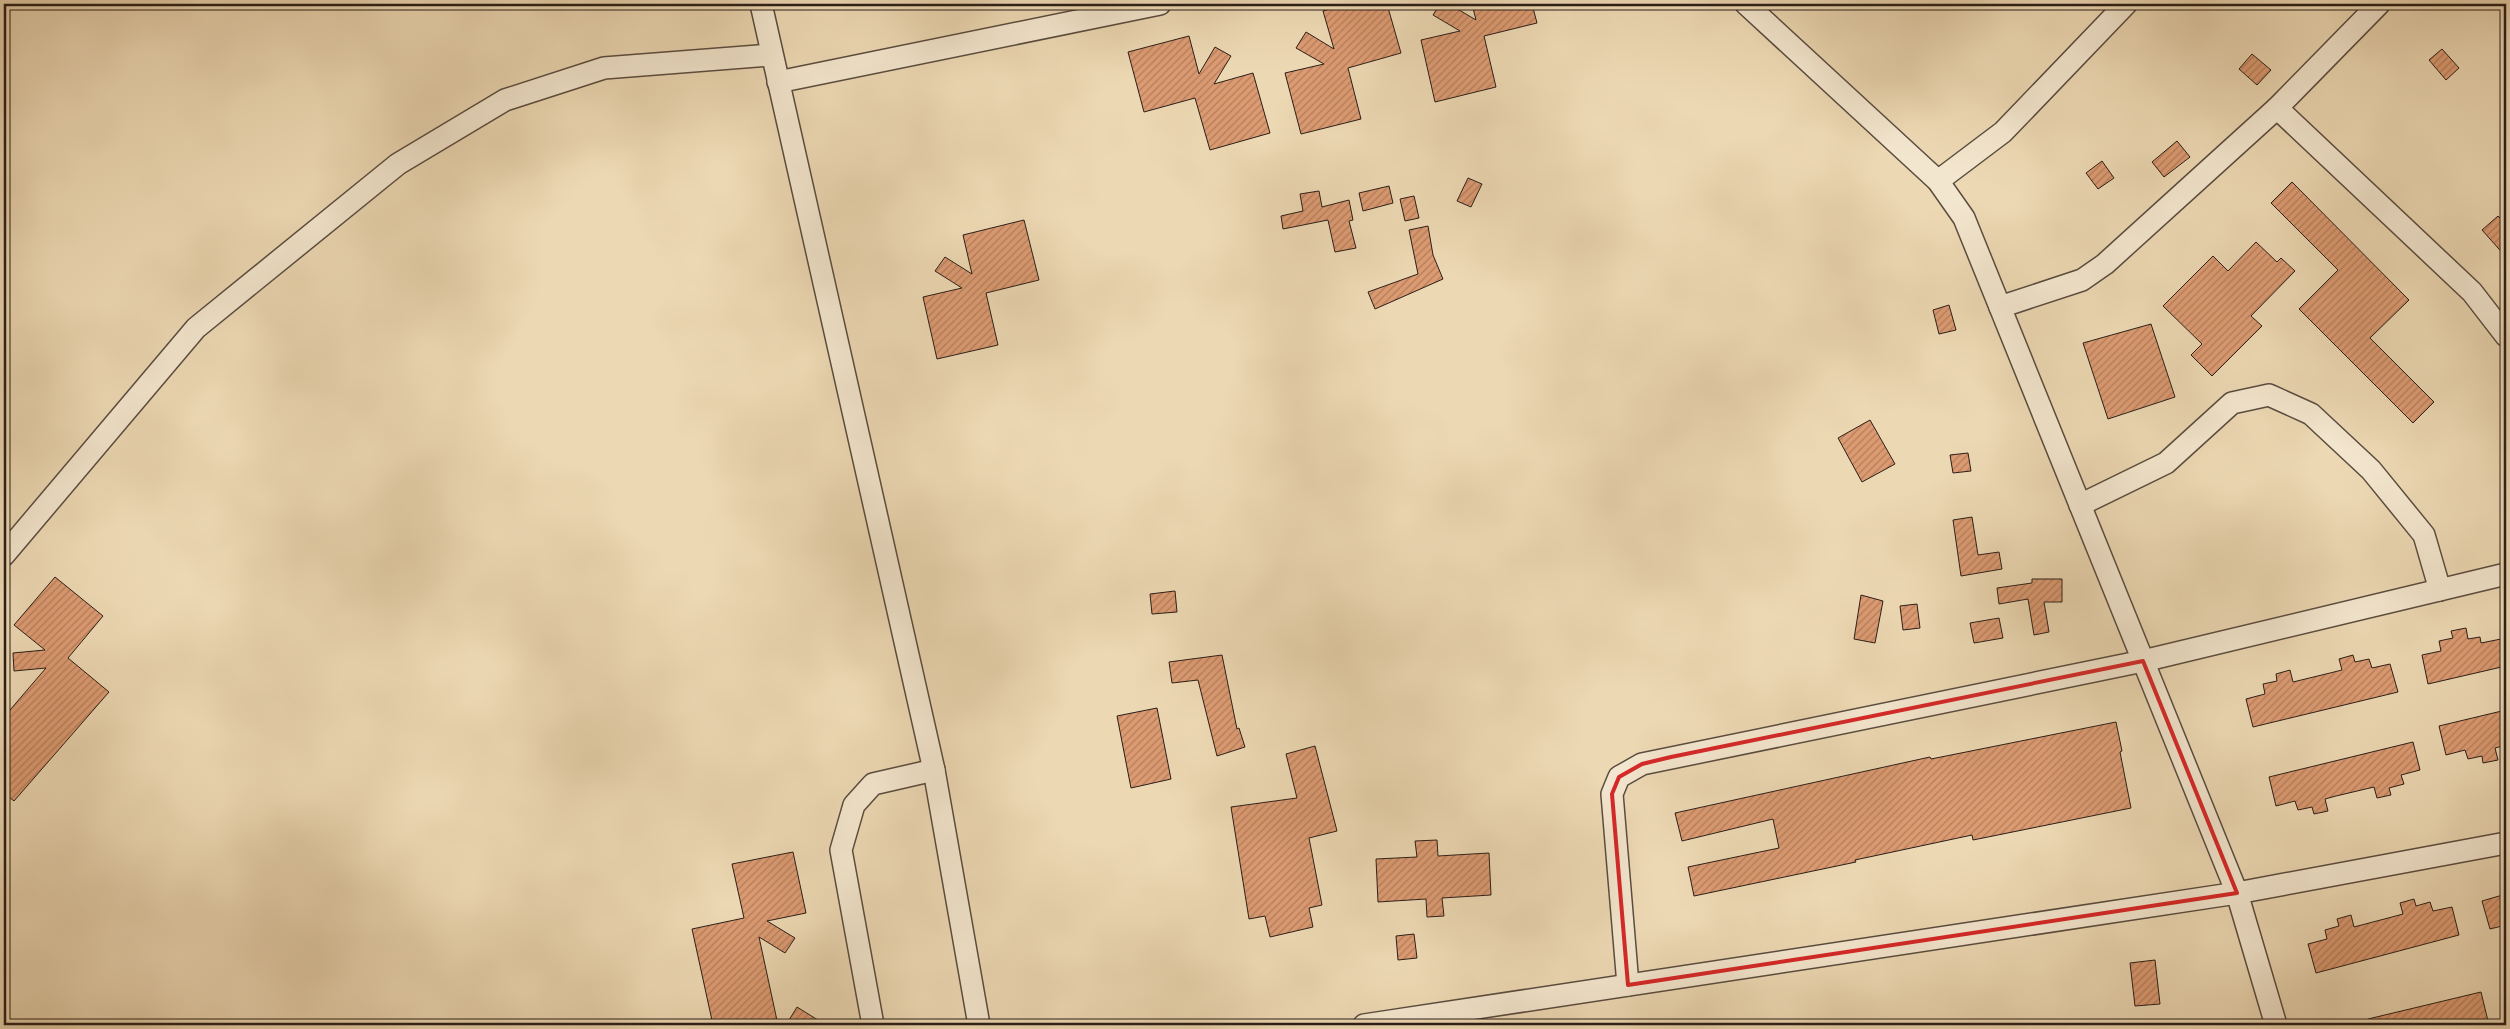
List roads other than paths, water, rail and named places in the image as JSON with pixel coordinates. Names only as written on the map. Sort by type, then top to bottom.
[{"type":"street","points":[[761,4],[934,770],[979,1025]]},
{"type":"street","points":[[778,82],[1160,4]]},
{"type":"street","points":[[1746,4],[1938,181],[1964,218],[2237,893],[2276,1025]]},
{"type":"street","points":[[1938,181],[2003,132],[2126,4]]},
{"type":"street","points":[[2000,307],[2082,280],[2105,264],[2277,108],[2378,4]]},
{"type":"street","points":[[4,555],[196,328],[398,164],[504,100],[604,68],[772,54]]},
{"type":"street","points":[[2277,108],[2472,292],[2506,336]]},
{"type":"street","points":[[2080,505],[2166,462],[2232,403],[2269,395],[2311,414],[2371,470],[2424,535],[2440,590]]},
{"type":"street","points":[[1628,985],[1612,794],[1619,777],[1642,764],[2143,661],[2506,574]]},
{"type":"street","points":[[873,1025],[841,850],[854,804],[873,784],[934,770]]},
{"type":"street","points":[[1364,1025],[2237,893],[2506,843]]}]
